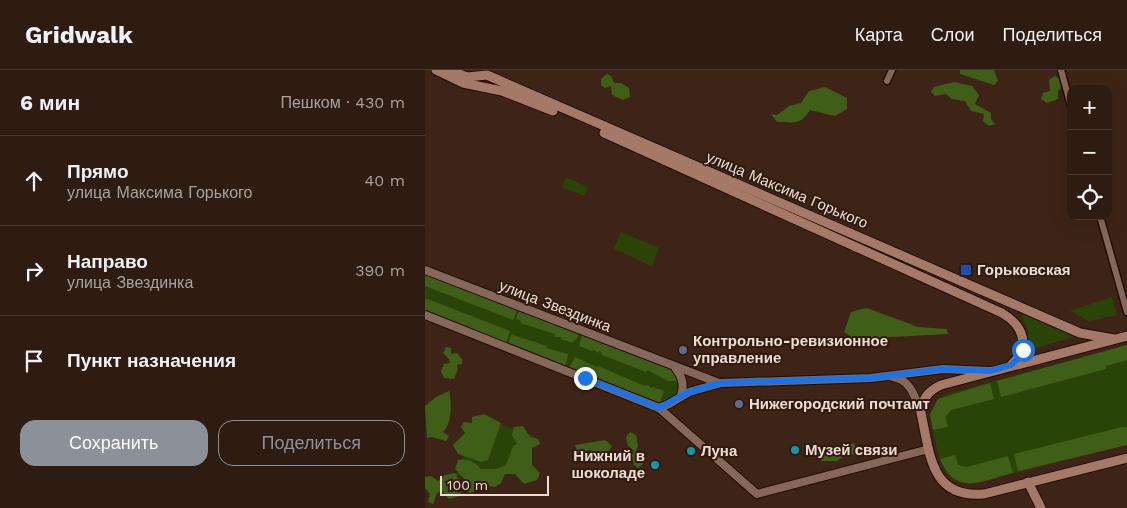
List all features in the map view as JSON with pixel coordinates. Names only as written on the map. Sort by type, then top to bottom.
[{"type":"main road","name":"улица Максима Горького","points":[[436,70],[463,82],[502,91],[567,114],[821,219],[1073,330],[1097,338],[1114,339]]},
{"type":"main road","name":"улица Максима Горького","points":[[449,70],[467,77],[487,76],[1003,313],[1017,326],[1023,342],[1019,358],[1011,365]]},
{"type":"main road","points":[[1127,336],[1011,365],[934,388],[926,395],[921,413],[929,449],[940,479],[951,490],[959,493],[984,494],[1127,458]]},
{"type":"main road","points":[[1028,482],[1041,508]]},
{"type":"street","points":[[887,81],[892,70]]},
{"type":"street","points":[[1061,70],[1067,92]]},
{"type":"street","points":[[1101,220],[1127,312]]},
{"type":"street","name":"улица Звездинка","points":[[425,270],[721,383]]},
{"type":"street","points":[[425,315],[659,408],[757,494],[929,449]]},
{"type":"street","points":[[675,367],[681,375],[683,383],[681,396]]},
{"type":"street","name":"улица Звездинка","points":[[659,408],[681,396],[721,383],[891,376],[908,372],[943,369],[991,371]]},
{"type":"street","points":[[891,376],[901,379],[911,388],[921,413]]},
{"type":"green space","points":[[960,70],[994,70],[998,81],[994,85],[960,74]]},
{"type":"green space","points":[[607,74],[611,76],[614,83],[621,83],[629,88],[630,97],[623,100],[612,95],[611,86],[605,88],[601,85],[601,79]]},
{"type":"green space","points":[[1055,76],[1060,79],[1062,85],[1058,92],[1058,99],[1047,103],[1041,99],[1043,93],[1050,91],[1049,80]]},
{"type":"green space","points":[[954,82],[972,86],[979,95],[975,104],[991,113],[991,119],[995,124],[989,126],[983,121],[984,114],[971,111],[965,101],[952,99],[946,94],[935,96],[931,92],[934,87]]},
{"type":"green space","points":[[825,87],[847,98],[847,109],[835,116],[810,110],[803,119],[796,122],[777,122],[771,114],[777,115],[789,106],[801,103],[809,91]]},
{"type":"green space","points":[[566,177],[588,187],[584,196],[562,187]]},
{"type":"green space","points":[[621,232],[659,248],[652,266],[614,249]]},
{"type":"green space","points":[[425,274],[672,370],[678,377],[676,394],[673,398],[664,402],[651,401],[425,311]]},
{"type":"green space","points":[[425,274],[517,310],[513,320],[425,286]]},
{"type":"green space","points":[[1112,297],[1117,315],[1089,321],[1070,311]]},
{"type":"green space","points":[[425,298],[510,331],[506,343],[425,311]]},
{"type":"green space","points":[[867,308],[918,327],[947,329],[948,334],[854,339],[844,332],[851,312]]},
{"type":"green space","points":[[519,311],[579,334],[573,343],[561,339],[561,337],[555,337],[555,334],[520,323],[521,321],[516,319]]},
{"type":"green space","points":[[1023,314],[1074,337],[1029,350],[1028,330],[1021,315]]},
{"type":"green space","points":[[512,333],[513,335],[547,346],[546,348],[568,354],[565,367],[508,344]]},
{"type":"green space","points":[[582,335],[672,370],[679,381],[668,381],[647,370],[646,372],[602,355],[599,351],[598,353],[593,349],[592,351],[579,346]]},
{"type":"green space","points":[[1127,345],[1127,445],[971,484],[956,481],[947,474],[937,448],[930,414],[938,399],[947,394]]},
{"type":"green space","points":[[1127,345],[1127,360],[1106,366],[1106,369],[1001,397],[997,381]]},
{"type":"green space","points":[[446,347],[451,348],[451,354],[457,353],[462,359],[462,364],[457,365],[458,369],[454,379],[444,378],[441,371],[444,364],[450,363],[443,353]]},
{"type":"green space","points":[[575,357],[645,386],[648,385],[651,388],[664,391],[660,403],[569,368]]},
{"type":"green space","points":[[990,383],[994,399],[951,410],[945,417],[948,427],[933,430],[930,414],[938,399]]},
{"type":"green space","points":[[449,391],[451,413],[448,424],[443,432],[449,436],[446,441],[432,437],[427,438],[425,406],[436,397]]},
{"type":"green space","points":[[484,414],[501,423],[488,460],[481,462],[458,454],[453,445],[465,433],[461,427],[464,422],[472,423],[472,417]]},
{"type":"green space","points":[[480,417],[534,436],[523,466],[455,477]]},
{"type":"green space","points":[[523,426],[530,437],[538,439],[540,444],[532,448],[532,465],[540,473],[537,480],[524,484],[515,474],[505,474],[501,483],[495,487],[489,486],[470,493],[467,491],[469,484],[455,469],[458,460],[471,461],[481,469],[496,469],[506,465],[513,446],[517,444],[512,435],[514,427]]},
{"type":"green space","points":[[1127,427],[1127,445],[1018,471],[1014,454]]},
{"type":"green space","points":[[630,432],[636,435],[638,446],[636,450],[642,455],[643,464],[638,468],[634,465],[631,455],[634,451],[628,446],[626,437]]},
{"type":"green space","points":[[605,440],[612,446],[609,451],[598,455],[595,461],[590,449],[579,457],[575,445]]},
{"type":"green space","points":[[854,443],[857,454],[844,456],[837,461],[821,461],[821,454]]},
{"type":"green space","points":[[955,455],[958,465],[967,467],[1008,456],[1013,473],[980,482],[962,482],[954,478],[947,471],[940,459]]},
{"type":"green space","points":[[455,473],[459,480],[453,489],[461,493],[460,496],[449,499],[442,491],[437,493],[433,504],[428,502],[430,494],[425,488],[425,477],[431,476],[438,481],[445,475]]},
{"type":"place","name":"Горьковская","points":[[966,270]]},
{"type":"place","name":"Контрольно-ревизионное управление","points":[[683,350]]},
{"type":"place","name":"Нижегородский почтамт","points":[[739,404]]},
{"type":"place","name":"Музей связи","points":[[795,450]]},
{"type":"place","name":"Луна","points":[[691,451]]},
{"type":"place","name":"Нижний в шоколаде","points":[[655,465]]},
{"type":"route","points":[[585,378],[659,408],[689,392],[721,383],[871,378],[943,369],[991,371],[1011,365],[1019,358],[1023,350]]}]
